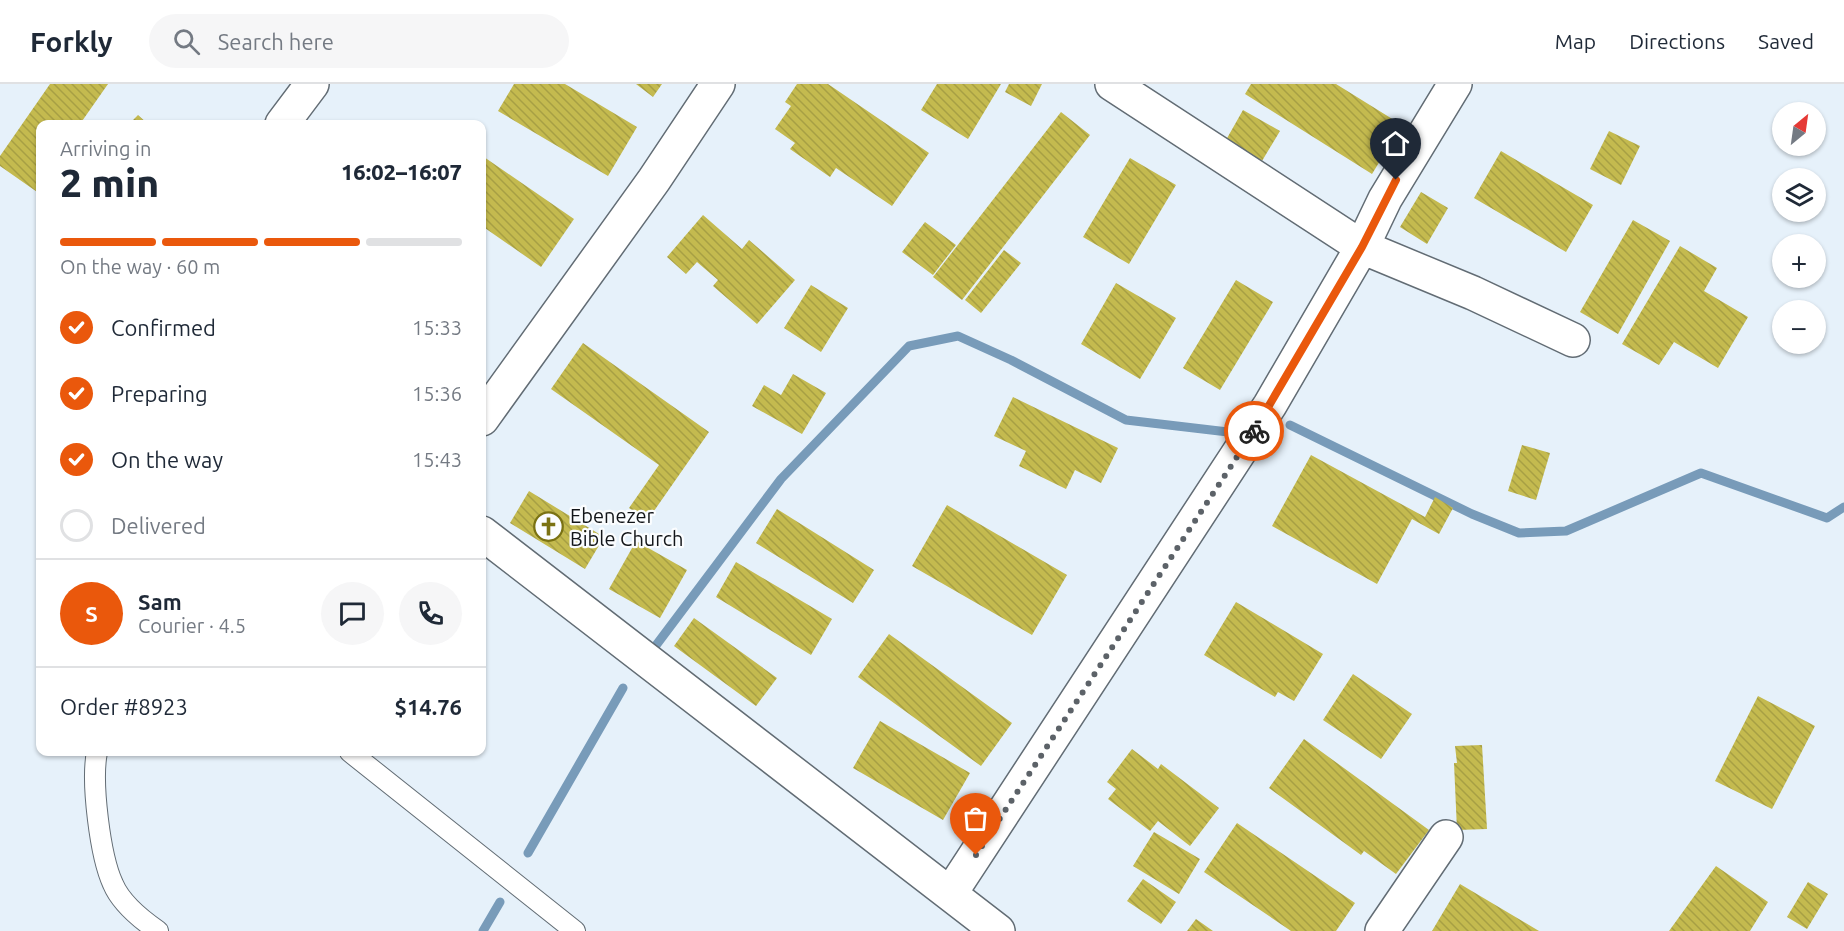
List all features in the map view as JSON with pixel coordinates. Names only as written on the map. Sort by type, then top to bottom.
[{"type":"street","points":[[486,413],[647,190],[718,84]]},
{"type":"street","points":[[1112,84],[1362,247],[1473,293],[1573,340]]},
{"type":"street","points":[[950,894],[1270,405],[1362,247],[1384,199],[1455,84]]},
{"type":"street","points":[[285,120],[307,86]]},
{"type":"street","points":[[486,535],[998,931]]},
{"type":"street","points":[[1382,931],[1446,837]]},
{"type":"lane","points":[[96,756],[94,765],[102,844],[113,886],[140,918],[158,931]]},
{"type":"lane","points":[[355,756],[575,931]]},
{"type":"building","points":[[50,84],[108,84],[83,120],[36,120],[36,191],[0,166],[0,156]]},
{"type":"building","points":[[514,84],[565,84],[637,127],[608,176],[498,111]]},
{"type":"building","points":[[636,84],[662,84],[653,97]]},
{"type":"building","points":[[797,84],[828,84],[929,153],[892,206],[836,168],[830,177],[790,149],[795,143],[775,129],[791,106],[785,102]]},
{"type":"building","points":[[937,84],[1001,84],[968,139],[921,110]]},
{"type":"building","points":[[1009,84],[1042,84],[1031,106],[1005,92]]},
{"type":"building","points":[[1251,84],[1336,84],[1402,125],[1372,174],[1245,94]]},
{"type":"building","points":[[1243,110],[1280,131],[1262,161],[1226,140]]},
{"type":"building","points":[[1061,112],[1090,135],[962,300],[933,277]]},
{"type":"building","points":[[138,115],[144,120],[133,120]]},
{"type":"building","points":[[1609,131],[1640,146],[1621,185],[1590,169]]},
{"type":"building","points":[[1501,151],[1593,205],[1566,252],[1474,198]]},
{"type":"building","points":[[486,158],[574,219],[541,267],[486,229]]},
{"type":"building","points":[[1130,158],[1176,185],[1129,264],[1083,237]]},
{"type":"building","points":[[1421,192],[1448,208],[1427,244],[1400,227]]},
{"type":"building","points":[[703,215],[742,249],[749,240],[795,280],[757,324],[713,286],[718,280],[697,262],[686,274],[667,257]]},
{"type":"building","points":[[1633,220],[1670,241],[1618,334],[1580,312]]},
{"type":"building","points":[[925,222],[956,245],[933,275],[902,252]]},
{"type":"building","points":[[1680,246],[1717,268],[1704,291],[1748,317],[1718,368],[1674,342],[1659,365],[1622,344]]},
{"type":"building","points":[[1004,250],[1021,263],[981,313],[965,300]]},
{"type":"building","points":[[1236,280],[1273,302],[1220,390],[1183,368]]},
{"type":"building","points":[[1116,283],[1176,318],[1140,379],[1081,344]]},
{"type":"building","points":[[811,285],[848,308],[821,352],[784,328]]},
{"type":"building","points":[[583,343],[709,432],[647,521],[629,508],[659,465],[551,389]]},
{"type":"building","points":[[793,374],[826,393],[802,434],[752,406],[764,385],[781,395]]},
{"type":"building","points":[[1013,397],[1118,448],[1101,483],[1075,470],[1066,489],[1019,466],[1026,451],[994,436]]},
{"type":"building","points":[[1522,445],[1550,453],[1536,500],[1508,491]]},
{"type":"building","points":[[1311,455],[1425,517],[1435,497],[1453,508],[1439,534],[1412,519],[1377,584],[1272,526]]},
{"type":"building","points":[[529,491],[604,537],[585,569],[510,523]]},
{"type":"building","points":[[947,505],[1067,575],[1032,635],[912,566]]},
{"type":"building","points":[[777,509],[874,570],[853,603],[756,543]]},
{"type":"building","points":[[636,541],[687,570],[660,618],[609,589]]},
{"type":"building","points":[[736,562],[832,619],[811,655],[716,597]]},
{"type":"building","points":[[1236,602],[1323,654],[1294,701],[1278,692],[1275,697],[1204,655]]},
{"type":"building","points":[[694,618],[777,678],[756,706],[674,646]]},
{"type":"building","points":[[889,634],[1012,723],[981,766],[858,677]]},
{"type":"building","points":[[1353,674],[1412,714],[1381,759],[1323,720]]},
{"type":"building","points":[[1758,696],[1815,726],[1772,809],[1715,781]]},
{"type":"building","points":[[880,721],[970,773],[943,820],[853,768]]},
{"type":"building","points":[[1304,739],[1429,830],[1396,874],[1364,851],[1361,855],[1269,788]]},
{"type":"building","points":[[1482,745],[1487,829],[1457,830],[1455,746]]},
{"type":"building","points":[[1132,749],[1158,769],[1161,764],[1219,808],[1190,846],[1158,821],[1150,831],[1108,799],[1116,789],[1107,782]]},
{"type":"building","points":[[1237,823],[1355,903],[1336,931],[1291,931],[1204,872]]},
{"type":"building","points":[[1154,832],[1200,859],[1179,894],[1133,866]]},
{"type":"building","points":[[1716,866],[1768,902],[1750,931],[1669,931]]},
{"type":"building","points":[[1143,879],[1176,902],[1161,924],[1127,901]]},
{"type":"building","points":[[1808,882],[1828,894],[1807,929],[1787,917]]},
{"type":"building","points":[[1460,884],[1539,931],[1432,931]]},
{"type":"building","points":[[1196,919],[1213,931],[1187,931]]},
{"type":"waterway","points":[[651,652],[781,479],[909,346],[958,336],[1011,360],[1126,420],[1228,432]]},
{"type":"waterway","points":[[1290,425],[1472,514],[1519,533],[1566,531],[1701,473],[1827,518],[1844,507]]},
{"type":"waterway","points":[[528,853],[623,688]]},
{"type":"waterway","points":[[483,931],[500,902]]},
{"type":"way so far","points":[[976,855],[1254,431]]},
{"type":"place","name":"Ebenezer Bible Church","points":[[549,527]]},
{"type":"route","points":[[1254,431],[1362,247],[1384,199],[1396,180]]}]
